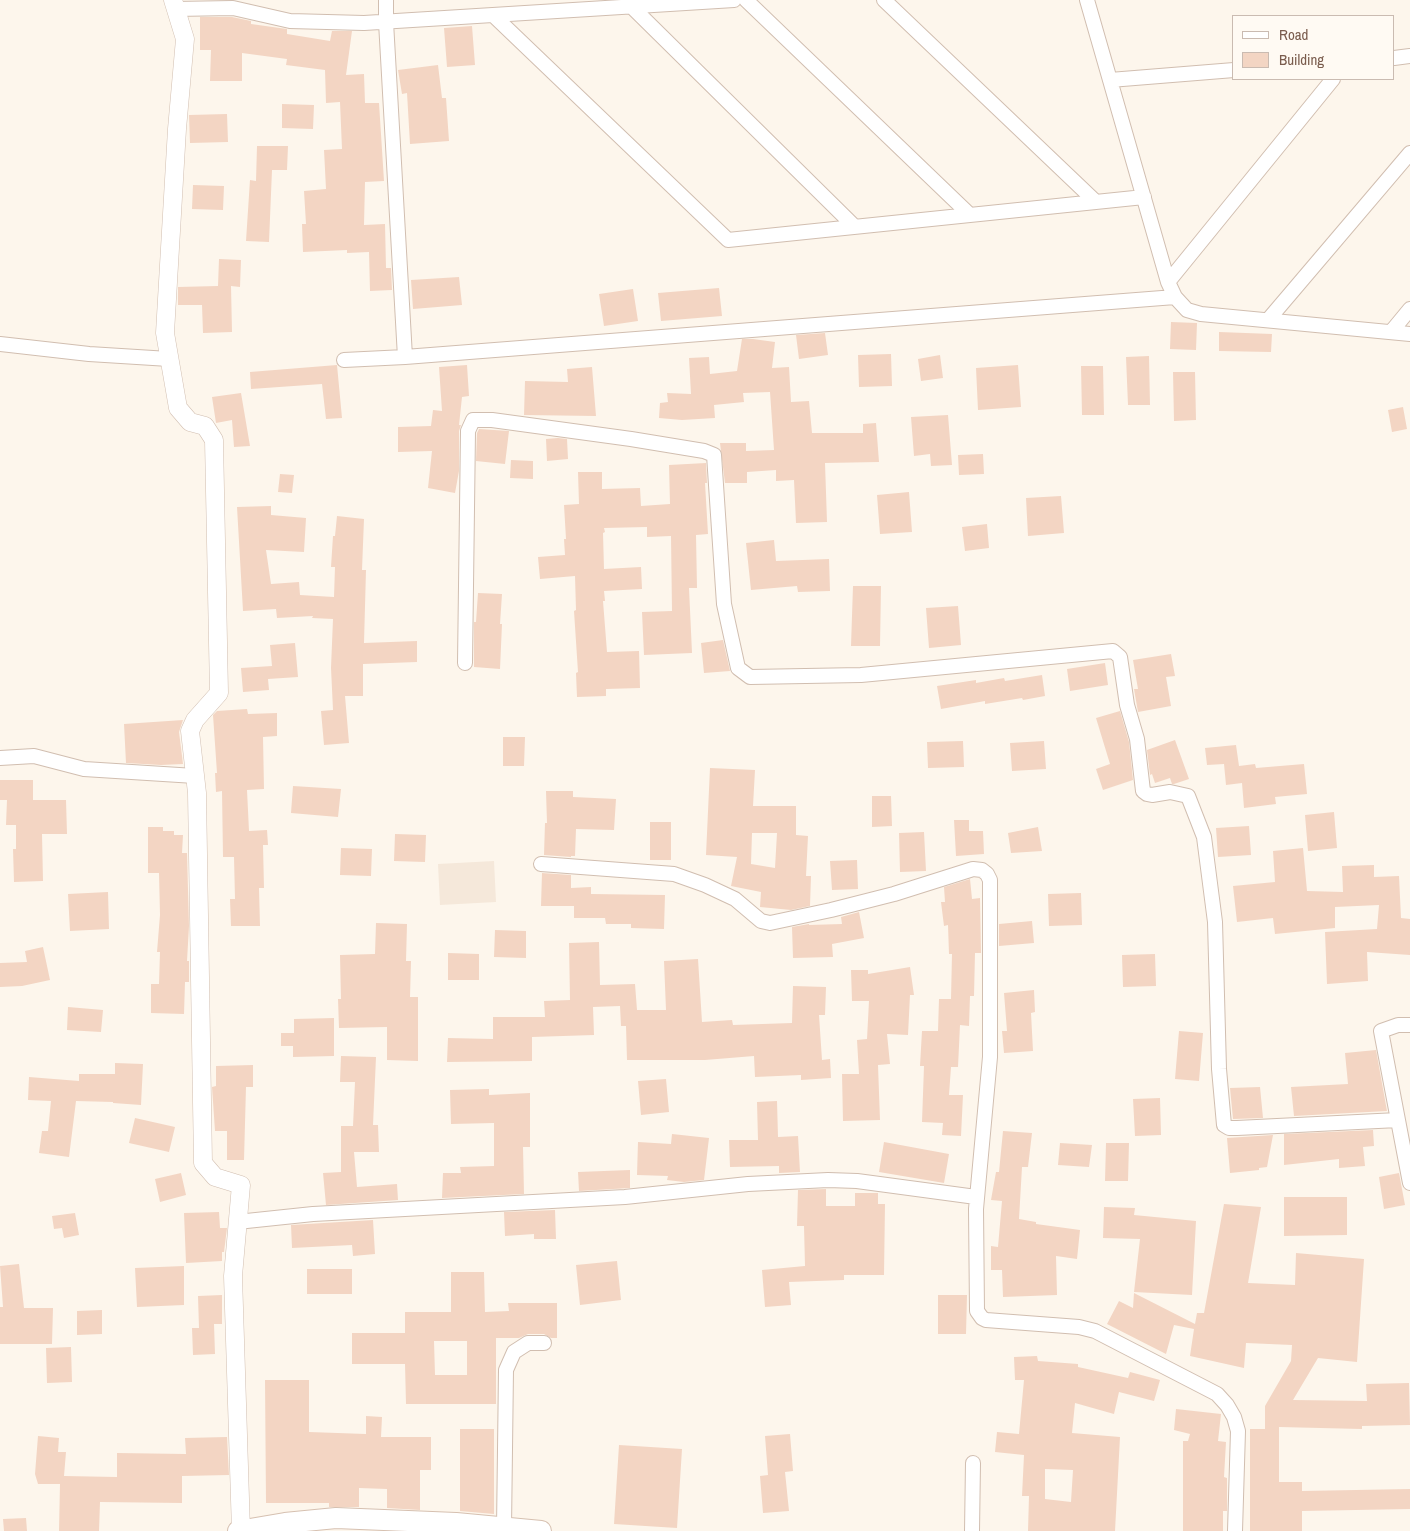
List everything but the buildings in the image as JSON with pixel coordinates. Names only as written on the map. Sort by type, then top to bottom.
[{"type":"main road","points":[[240,1531],[285,1523],[336,1518],[456,1523],[541,1531]]},
{"type":"street","points":[[386,0],[405,356]]},
{"type":"street","points":[[240,1531],[233,1276],[241,1185],[215,1177],[203,1163],[197,793],[190,732],[195,720],[219,693],[214,440],[205,426],[190,422],[178,408],[165,334],[177,129],[185,39],[174,4],[233,8],[290,20],[364,23],[493,15],[632,3],[734,0]]},
{"type":"street","points":[[746,0],[970,215]]},
{"type":"street","points":[[884,0],[1096,202]]},
{"type":"street","points":[[1087,0],[1168,282],[1175,297],[1187,310],[1201,314],[1410,334]]},
{"type":"street","points":[[632,3],[855,227]]},
{"type":"street","points":[[493,15],[728,240],[1144,197]]},
{"type":"street","points":[[1395,58],[1410,56]]},
{"type":"street","points":[[1110,80],[1232,70]]},
{"type":"street","points":[[1168,282],[1332,80]]},
{"type":"street","points":[[1268,320],[1410,153]]},
{"type":"street","points":[[344,360],[1175,297]]},
{"type":"street","points":[[1391,332],[1410,308]]},
{"type":"street","points":[[0,344],[89,354],[169,359]]},
{"type":"street","points":[[465,663],[468,431],[473,420],[492,420],[631,439],[704,451],[714,455],[724,604],[738,668],[750,676],[861,675],[1113,651],[1120,657],[1127,705],[1136,739],[1143,791],[1152,795],[1170,792],[1188,796],[1204,837],[1215,922],[1220,1069],[1224,1125],[1229,1128],[1237,1128],[1398,1120]]},
{"type":"street","points":[[0,758],[34,756],[84,769],[195,776]]},
{"type":"street","points":[[541,864],[674,874],[705,885],[735,899],[761,921],[770,923],[885,897],[973,869],[982,870],[987,874],[990,880],[990,1057],[976,1197],[976,1308],[982,1318],[1079,1327],[1095,1331],[1217,1394],[1227,1405],[1234,1417],[1238,1430],[1235,1531]]},
{"type":"street","points":[[1410,1025],[1398,1025],[1381,1031],[1410,1183]]},
{"type":"street","points":[[237,1222],[313,1214],[625,1198],[748,1184],[828,1180],[867,1182],[976,1197]]},
{"type":"street","points":[[504,1528],[506,1370],[514,1352],[528,1343],[544,1343]]},
{"type":"street","points":[[972,1531],[973,1462]]},
{"type":"shaded area","points":[[494,861],[496,902],[440,905],[438,864]]}]
